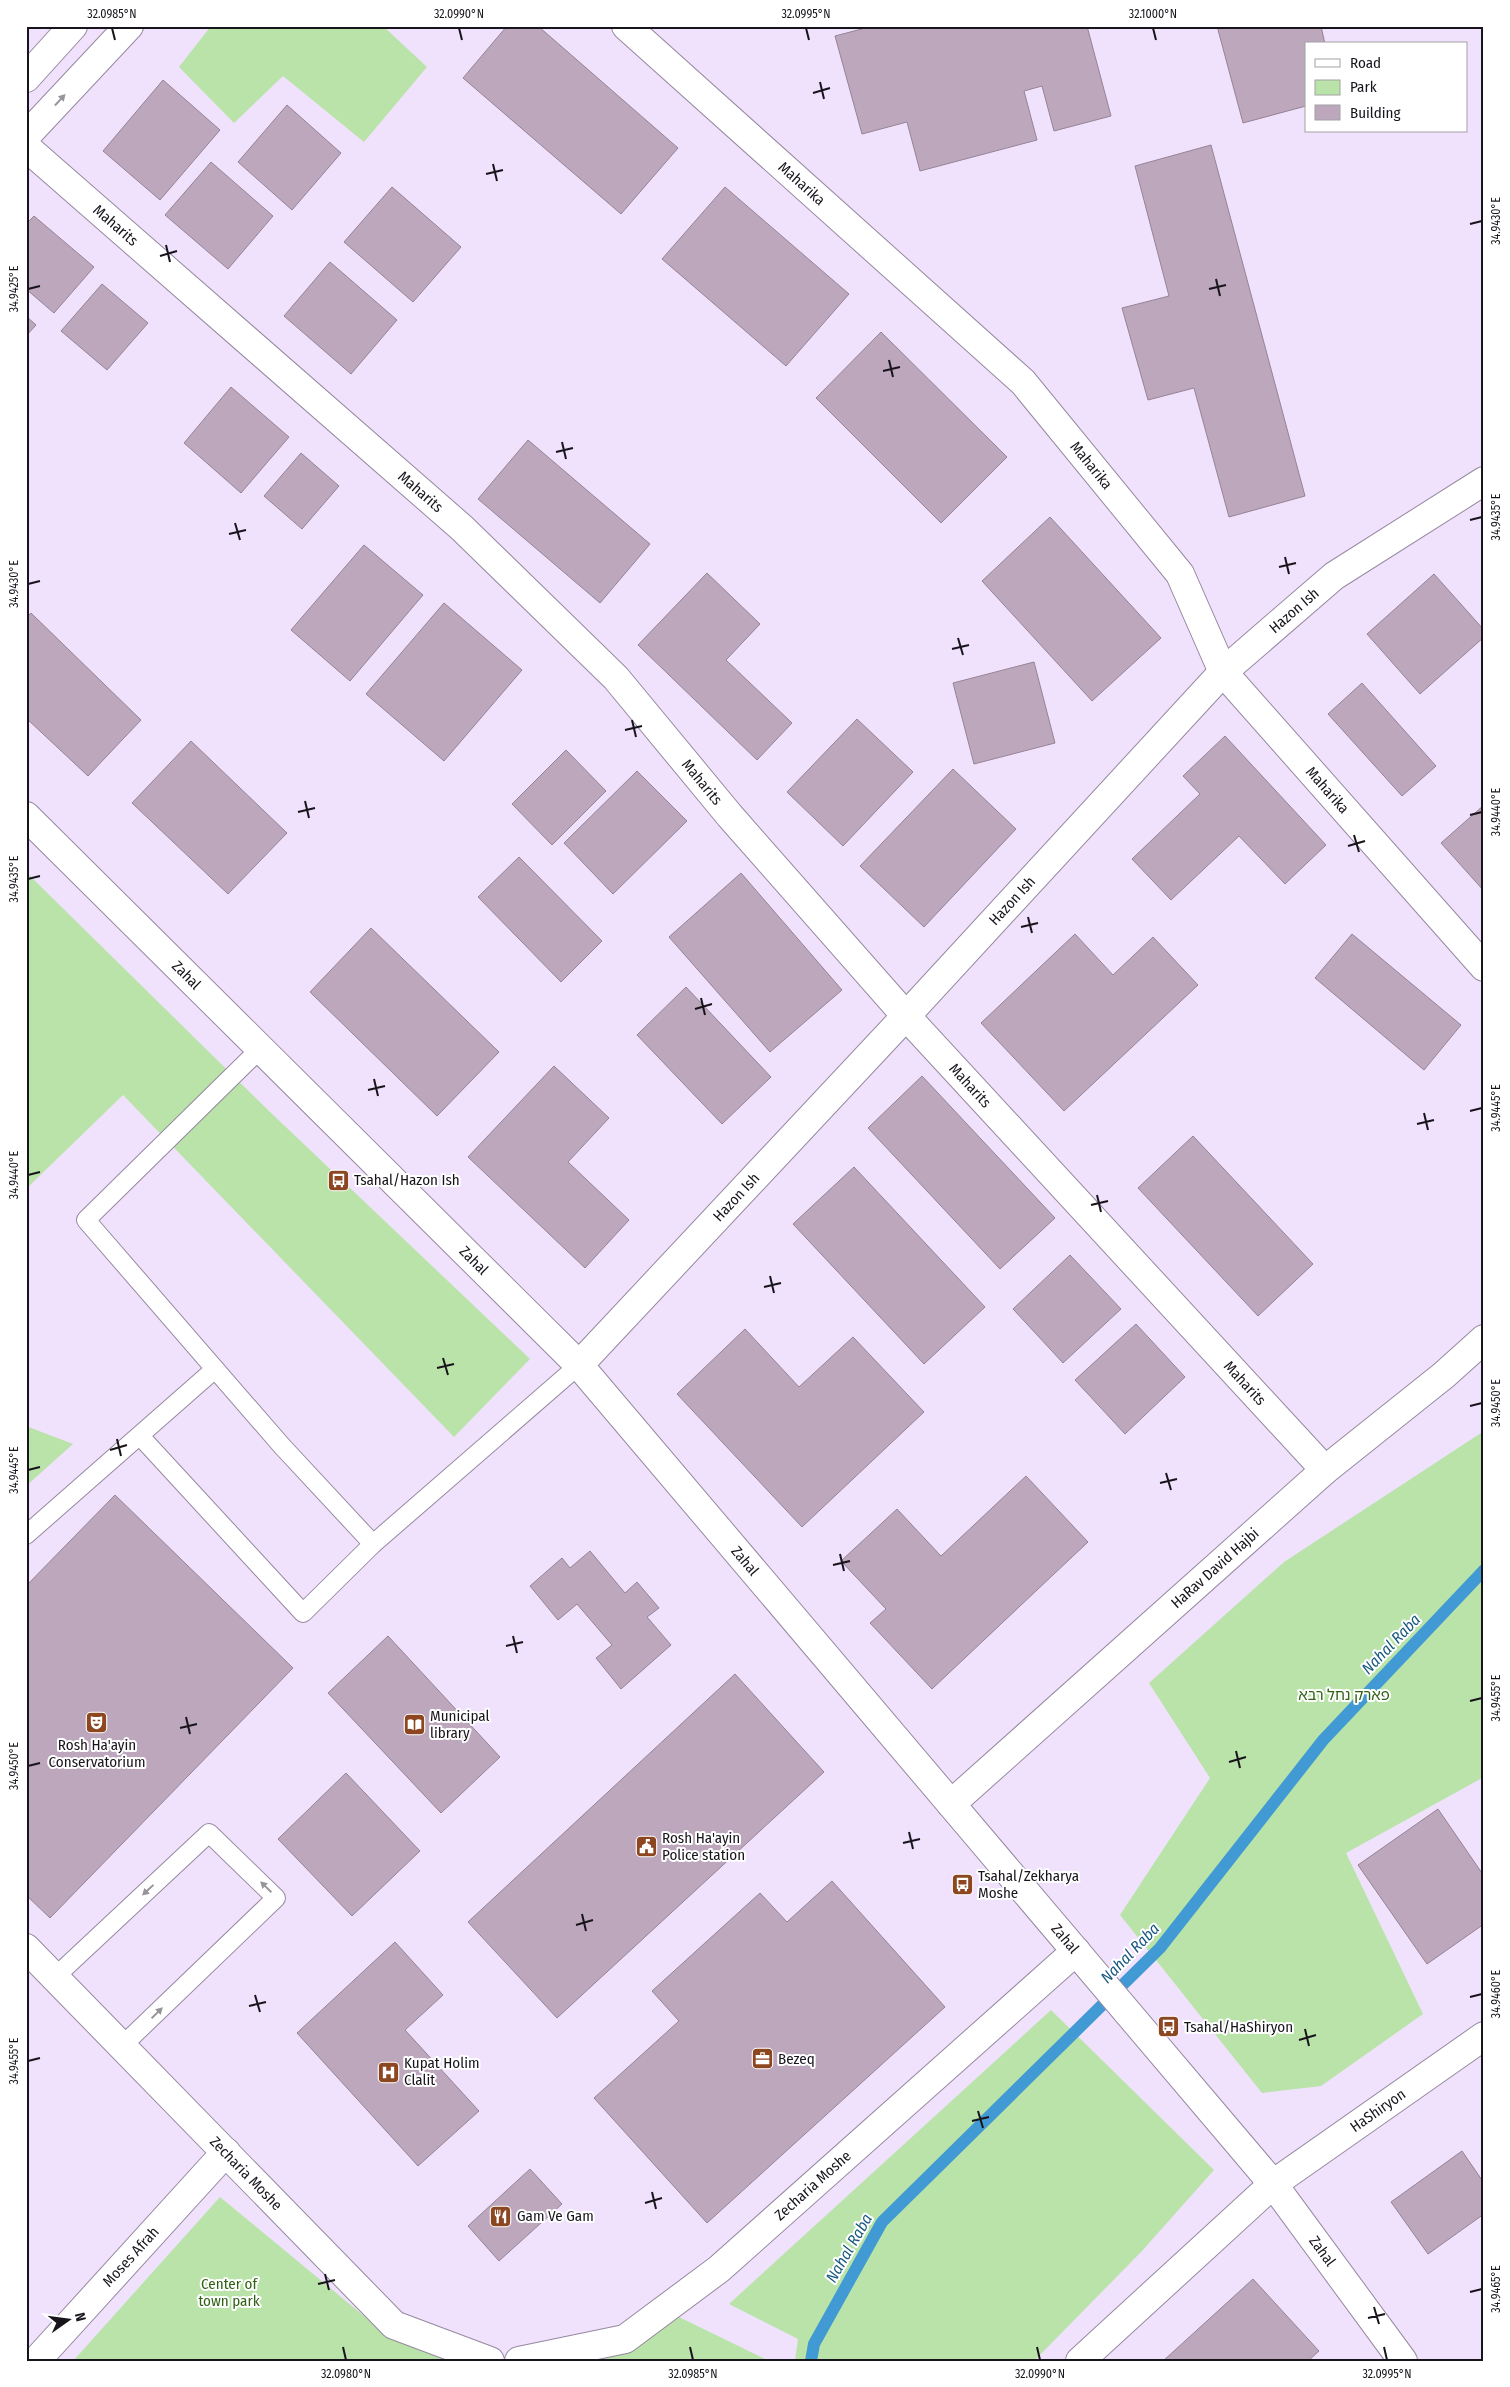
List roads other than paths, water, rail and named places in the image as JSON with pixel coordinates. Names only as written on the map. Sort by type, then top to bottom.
[{"type":"street","points":[[26,78],[73,26]]},
{"type":"street","points":[[26,136],[129,26]]},
{"type":"street","name":"Maharika","points":[[626,26],[1023,382],[1180,574],[1223,672],[1484,966]]},
{"type":"street","name":"Maharits","points":[[26,147],[462,528],[616,678],[730,816],[906,1016],[1325,1470]]},
{"type":"street","name":"Hazon Ish","points":[[579,1365],[906,1016],[1223,672],[1334,576],[1484,481]]},
{"type":"street","name":"Zahal","points":[[26,816],[579,1365],[1273,2184],[1403,2361]]},
{"type":"street","name":"HaRav David Hajbi","points":[[951,1804],[1325,1470],[1444,1375],[1484,1339]]},
{"type":"street","name":"Zecharia Moshe","points":[[26,1948],[394,2325],[490,2361]]},
{"type":"street","name":"Zecharia Moshe","points":[[519,2361],[625,2339],[719,2269],[1076,1951]]},
{"type":"street","name":"HaShiryon","points":[[1080,2361],[1273,2184],[1484,2036]]},
{"type":"street","name":"Moses Afrah","points":[[36,2361],[226,2152]]},
{"type":"lane","points":[[260,1049],[86,1220],[282,1445],[373,1544]]},
{"type":"lane","points":[[140,1436],[303,1613],[373,1544],[579,1365]]},
{"type":"lane","points":[[26,1535],[215,1369]]},
{"type":"lane","points":[[55,1978],[209,1833],[276,1898],[122,2046]]},
{"type":"waterway","name":"Nahal Raba","points":[[811,2361],[814,2344],[882,2222],[1160,1948],[1324,1739],[1484,1570]]},
{"type":"place","name":"Tsahal/Hazon Ish","points":[[338,1180]]},
{"type":"place","name":"Rosh Ha'ayin Conservatorium","points":[[97,1722]]},
{"type":"place","name":"Municipal library","points":[[414,1725]]},
{"type":"place","name":"Rosh Ha'ayin Police station","points":[[646,1847]]},
{"type":"place","name":"Tsahal/Zekharya Moshe","points":[[962,1885]]},
{"type":"place","name":"Tsahal/HaShiryon","points":[[1168,2027]]},
{"type":"place","name":"Bezeq","points":[[762,2059]]},
{"type":"place","name":"Kupat Holim Clalit","points":[[388,2072]]},
{"type":"place","name":"Gam Ve Gam","points":[[501,2216]]},
{"type":"park label","name":"פארק נחל רבא","points":[[1344,1695]]},
{"type":"park label","name":"Center of town park","points":[[229,2292]]}]
